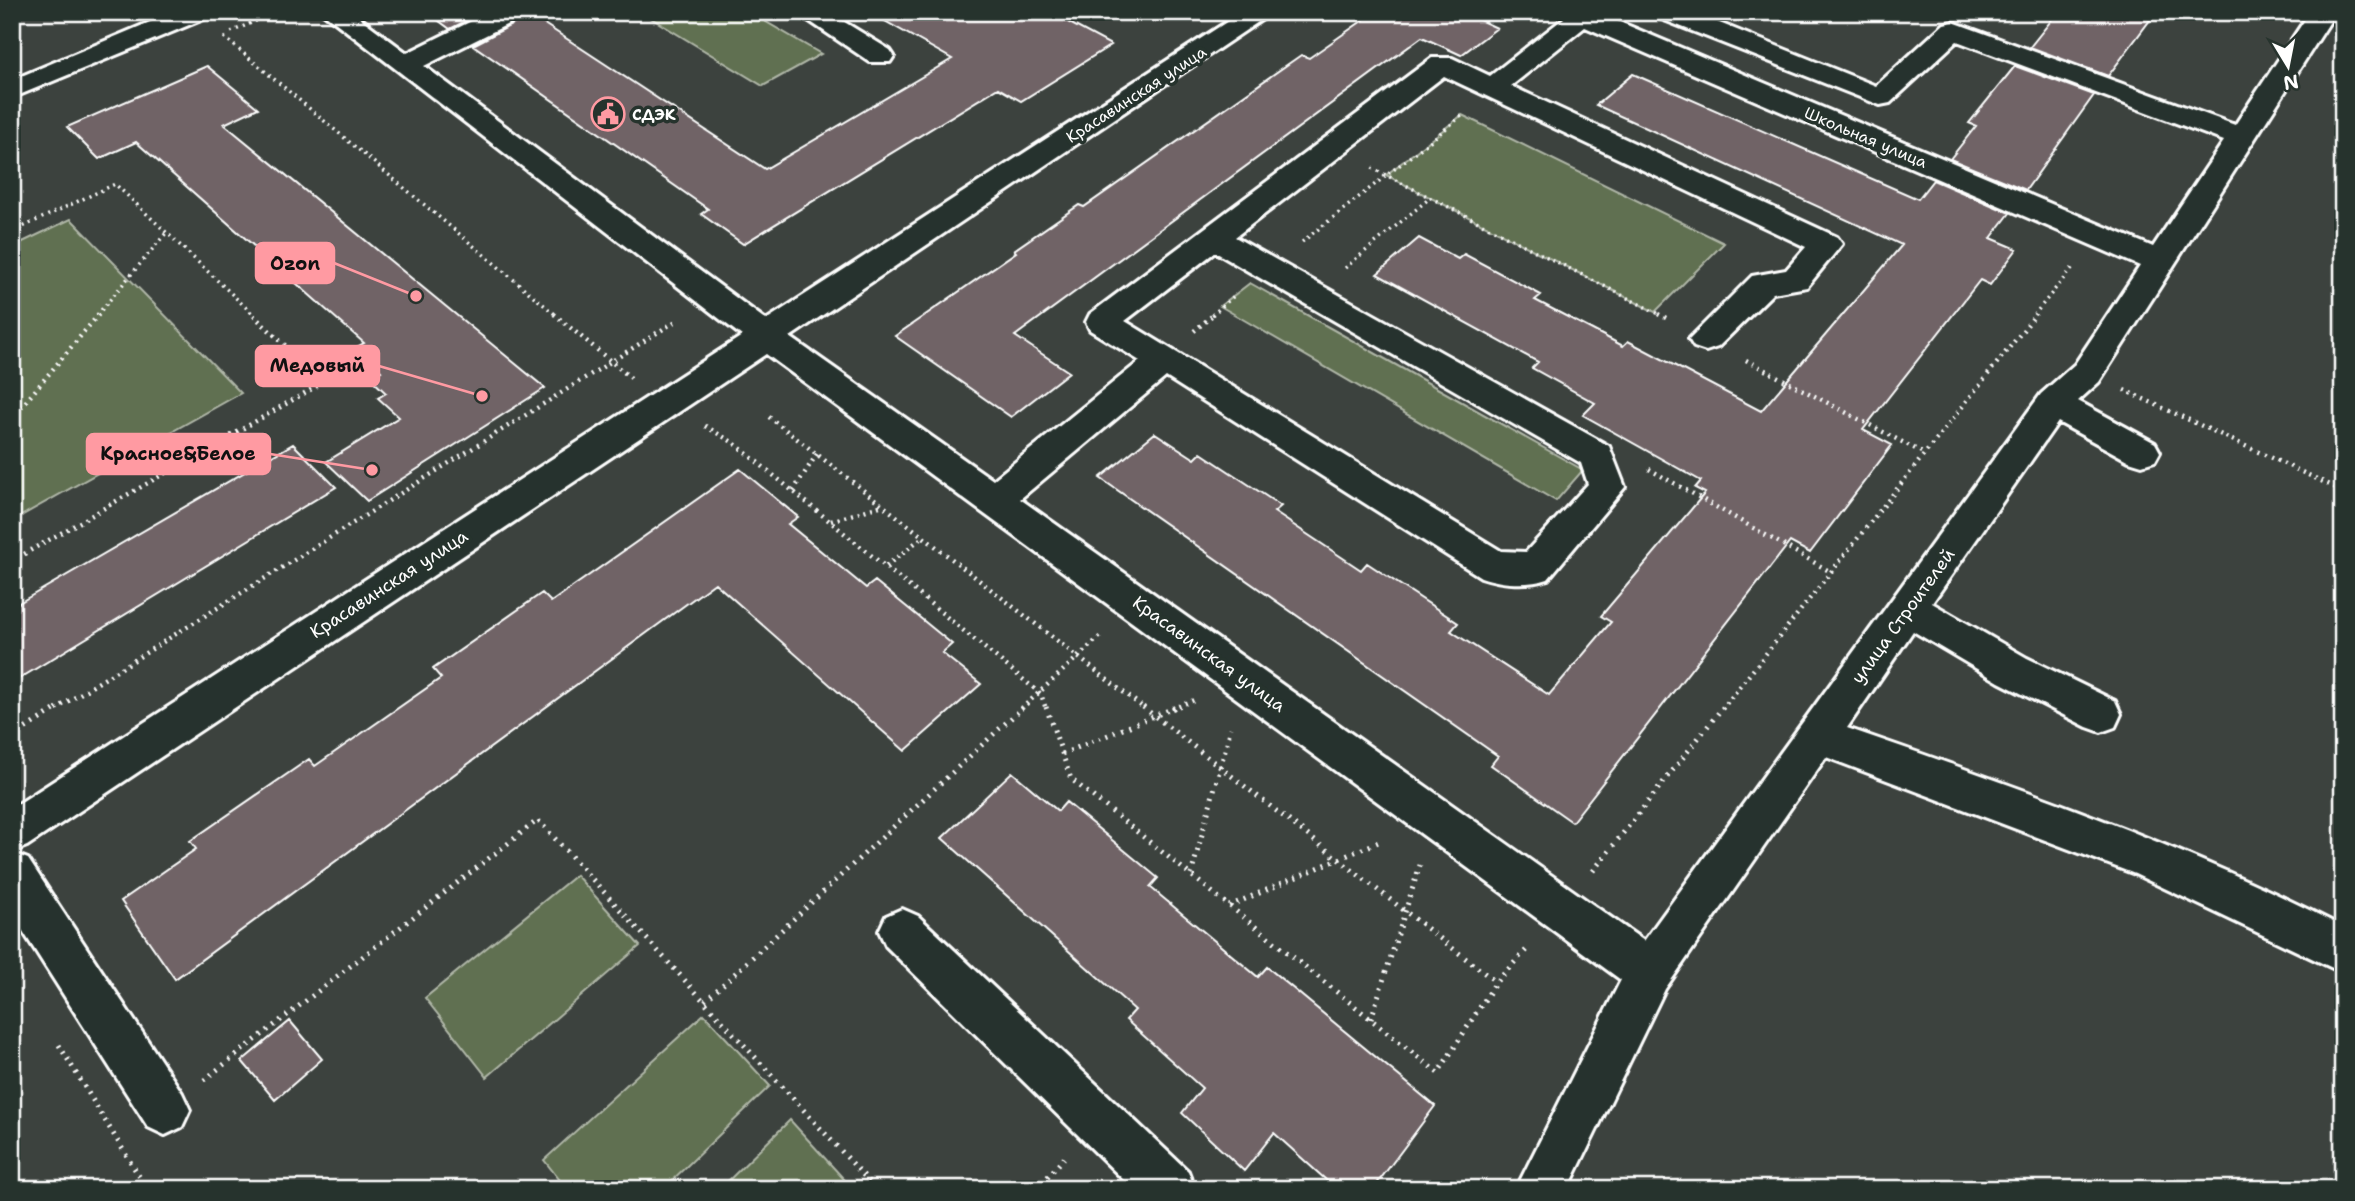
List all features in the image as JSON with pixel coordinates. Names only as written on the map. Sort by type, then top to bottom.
[{"type":"street","name":"Красавинская улица","points":[[335,12],[766,337],[1564,909],[1649,974]]},
{"type":"street","points":[[405,65],[511,12]]},
{"type":"street","points":[[809,12],[880,56]]},
{"type":"street","name":"Красавинская улица","points":[[12,832],[1260,12]]},
{"type":"street","points":[[1668,12],[1880,97]]},
{"type":"street","name":"улица Строителей","points":[[1541,1189],[1649,974],[2053,403],[2087,373],[2323,12]]},
{"type":"street","points":[[12,90],[196,13]]},
{"type":"street","points":[[1492,88],[1598,17]]},
{"type":"street","name":"Школьная улица","points":[[1598,17],[1863,136],[2159,262]]},
{"type":"street","points":[[1863,136],[1872,123],[1880,97],[1953,30],[2241,137]]},
{"type":"street","points":[[1212,237],[1596,455],[1607,487],[1535,568],[1494,566],[1102,322],[1212,237],[1442,64],[1826,244],[1796,279],[1763,284],[1706,340]]},
{"type":"street","points":[[995,499],[1164,360]]},
{"type":"street","points":[[2053,403],[2142,452]]},
{"type":"street","points":[[1909,609],[2013,670],[2101,714]]},
{"type":"street","points":[[1816,735],[2082,829],[2276,915],[2343,951]]},
{"type":"street","points":[[12,874],[165,1110]]},
{"type":"street","points":[[902,931],[1170,1189]]},
{"type":"path","points":[[196,13],[611,361],[666,403],[734,443],[1041,694],[1071,779],[1438,1073],[1496,982],[1564,909],[2098,236]]},
{"type":"path","points":[[1164,360],[1220,306],[1492,88]]},
{"type":"path","points":[[1332,147],[1925,454]]},
{"type":"path","points":[[12,232],[115,184],[324,382],[12,561]]},
{"type":"path","points":[[1345,268],[1431,197]]},
{"type":"path","points":[[12,418],[167,232]]},
{"type":"path","points":[[12,737],[714,297]]},
{"type":"path","points":[[2087,373],[2343,491]]},
{"type":"path","points":[[769,417],[1496,982]]},
{"type":"path","points":[[793,491],[817,453]]},
{"type":"path","points":[[830,521],[883,505]]},
{"type":"path","points":[[886,566],[924,536]]},
{"type":"path","points":[[705,1001],[1138,602]]},
{"type":"path","points":[[1062,754],[1244,680]]},
{"type":"path","points":[[1191,875],[1244,680]]},
{"type":"path","points":[[1229,906],[1435,818]]},
{"type":"path","points":[[1371,1019],[1435,818]]},
{"type":"path","points":[[120,1146],[538,820],[876,1189]]},
{"type":"path","points":[[55,1040],[147,1189]]},
{"type":"path","points":[[1002,1189],[1042,1183]]},
{"type":"green space","points":[[641,12],[749,12],[821,54],[763,86]]},
{"type":"green space","points":[[1462,115],[1724,243],[1655,312],[1386,175]]},
{"type":"green space","points":[[71,219],[241,393],[12,521],[12,247]]},
{"type":"green space","points":[[1250,283],[1583,470],[1556,501],[1220,306]]},
{"type":"green space","points":[[576,875],[640,946],[487,1077],[425,998]]},
{"type":"green space","points":[[704,1014],[770,1086],[663,1189],[567,1189],[544,1160]]},
{"type":"green space","points":[[790,1120],[853,1189],[720,1189]]},
{"type":"building","points":[[427,12],[484,12],[450,29]]},
{"type":"building","points":[[526,12],[765,169],[952,59],[869,12],[1049,12],[1111,45],[1021,101],[998,88],[743,244],[701,214],[708,209],[473,45],[521,20]]},
{"type":"building","points":[[1367,12],[1462,12],[1497,28],[1461,55],[1422,37],[1015,336],[1069,372],[1011,417],[895,336],[1079,205],[1084,207],[1301,55],[1309,58],[1372,14]]},
{"type":"building","points":[[2058,12],[2156,12],[2108,76],[2030,47]]},
{"type":"building","points":[[207,66],[258,108],[224,124],[545,388],[367,501],[326,462],[399,417],[378,398],[386,393],[369,377],[381,371],[355,348],[364,343],[136,142],[99,159],[67,127]]},
{"type":"building","points":[[2015,66],[2094,95],[2026,190],[1950,159],[1976,126],[1969,123]]},
{"type":"building","points":[[1633,74],[1918,199],[1933,180],[2010,213],[1991,238],[2017,249],[1990,285],[1980,280],[1863,430],[1892,445],[1810,553],[1790,542],[1572,822],[1491,765],[1498,756],[1100,478],[1155,433],[1195,459],[1201,453],[1281,506],[1274,512],[1361,570],[1367,563],[1458,623],[1451,631],[1549,695],[1611,622],[1601,616],[1705,493],[1695,488],[1701,481],[1583,415],[1595,403],[1532,368],[1538,362],[1377,274],[1419,238],[1458,259],[1464,254],[1541,295],[1535,300],[1623,346],[1628,341],[1761,411],[1902,245],[1596,105]]},
{"type":"building","points":[[293,444],[336,487],[12,683],[12,607]]},
{"type":"building","points":[[740,469],[798,517],[788,524],[866,588],[875,581],[952,644],[942,653],[981,684],[905,751],[715,583],[175,979],[121,901],[196,849],[190,841],[309,759],[315,766],[441,678],[433,669],[542,593],[551,602]]},
{"type":"building","points":[[1012,772],[1058,811],[1066,802],[1158,878],[1150,887],[1258,977],[1267,967],[1435,1106],[1373,1189],[1336,1189],[1274,1133],[1244,1171],[1182,1113],[1202,1088],[1126,1020],[1135,1010],[942,838]]},
{"type":"building","points":[[290,1021],[322,1059],[275,1100],[242,1061]]},
{"type":"place","name":"СДЭК","points":[[608,114]]},
{"type":"place","name":"Ozon","points":[[416,296]]},
{"type":"place","name":"Медовый","points":[[482,396]]},
{"type":"place","name":"Красное&Белое","points":[[372,470]]}]
